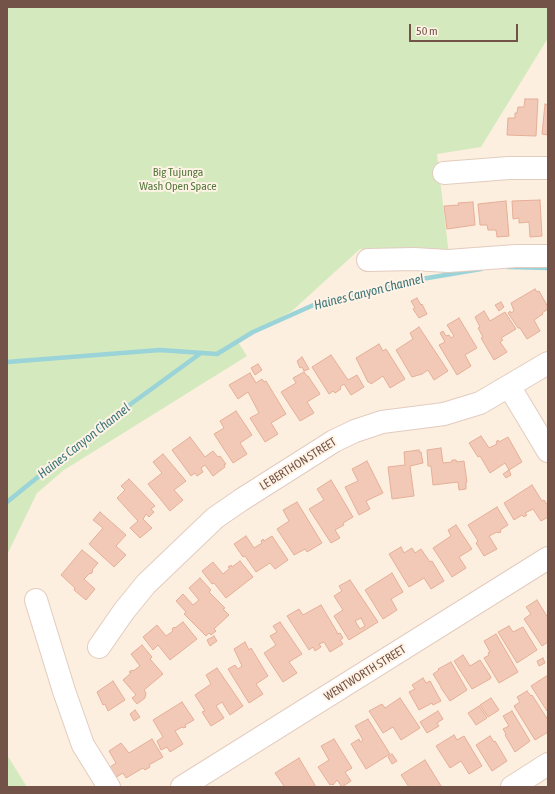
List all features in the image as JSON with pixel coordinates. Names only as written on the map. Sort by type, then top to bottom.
[{"type":"street","points":[[444,173],[509,168],[548,168]]},
{"type":"street","points":[[368,260],[414,259],[448,261],[516,256],[548,256]]},
{"type":"street","name":"LE BERTHON STREET","points":[[99,647],[124,611],[146,584],[215,518],[334,441],[355,431],[382,422],[444,414],[480,403],[548,363]]},
{"type":"street","points":[[509,386],[548,451]]},
{"type":"street","name":"WENTWORTH STREET","points":[[182,787],[548,558]]},
{"type":"street","points":[[36,600],[64,691],[83,745],[109,787]]},
{"type":"street","points":[[512,787],[548,764]]},
{"type":"green space","name":"Big Tujunga Wash Open Space","points":[[7,7],[548,7],[548,38],[481,147],[437,154],[449,255],[360,249],[292,311],[238,342],[247,356],[64,470],[37,493],[7,555]]},
{"type":"green space","points":[[7,755],[27,787],[7,787]]},
{"type":"building","points":[[525,99],[538,99],[536,136],[507,135],[508,118],[515,118],[515,113],[517,113],[518,107],[524,107]]},
{"type":"building","points":[[545,104],[548,105],[548,135],[542,134]]},
{"type":"building","points":[[540,200],[542,236],[530,237],[529,222],[519,223],[519,218],[513,219],[512,201]]},
{"type":"building","points":[[506,201],[509,236],[497,237],[496,230],[488,230],[487,225],[480,225],[478,204]]},
{"type":"building","points":[[473,202],[475,225],[447,229],[444,206]]},
{"type":"building","points":[[535,289],[537,292],[539,291],[548,309],[534,320],[540,331],[527,339],[508,313],[510,311],[511,313],[514,311],[511,303]]},
{"type":"building","points":[[417,298],[427,314],[419,318],[413,309],[415,308],[411,301]]},
{"type":"building","points":[[501,302],[504,307],[499,311],[495,305]]},
{"type":"building","points":[[484,311],[490,321],[505,312],[516,329],[501,338],[503,340],[500,342],[507,352],[494,360],[481,338],[483,337],[478,328],[480,327],[475,317]]},
{"type":"building","points":[[459,318],[477,348],[465,355],[471,366],[457,375],[439,345],[445,342],[440,333],[443,331],[446,336],[449,335],[451,338],[454,336],[447,325]]},
{"type":"building","points":[[419,327],[448,371],[434,380],[428,370],[422,374],[412,377],[396,350],[413,339],[410,333]]},
{"type":"building","points":[[379,344],[383,351],[386,349],[405,379],[390,388],[383,376],[371,384],[368,382],[356,358]]},
{"type":"building","points":[[331,355],[348,380],[357,375],[364,387],[351,395],[344,384],[340,387],[341,389],[335,393],[333,391],[329,394],[312,367]]},
{"type":"building","points":[[302,357],[309,369],[304,371],[302,367],[300,368],[297,361]]},
{"type":"building","points":[[258,364],[262,370],[255,375],[251,368]]},
{"type":"building","points":[[304,372],[320,394],[307,402],[314,413],[300,421],[281,392],[296,383],[293,378]]},
{"type":"building","points":[[250,373],[256,383],[262,379],[264,382],[266,381],[286,414],[271,423],[278,434],[265,442],[250,418],[259,413],[248,392],[238,399],[229,385]]},
{"type":"building","points":[[236,411],[252,435],[240,443],[247,454],[233,463],[214,434],[224,428],[220,421]]},
{"type":"building","points":[[481,436],[489,448],[497,444],[496,442],[498,440],[499,442],[508,437],[522,462],[509,470],[505,463],[490,473],[480,456],[478,457],[469,443]]},
{"type":"building","points":[[190,437],[205,457],[213,451],[218,457],[220,456],[226,464],[224,465],[225,467],[213,476],[205,465],[201,468],[203,472],[197,476],[195,473],[191,476],[172,450]]},
{"type":"building","points":[[441,448],[443,463],[452,462],[452,460],[456,460],[457,462],[464,461],[467,482],[466,489],[459,490],[458,482],[433,485],[431,466],[428,466],[427,450]]},
{"type":"building","points":[[419,450],[419,452],[421,452],[423,463],[410,466],[414,496],[392,499],[388,467],[405,465],[404,452]]},
{"type":"building","points":[[163,454],[186,481],[174,490],[183,500],[170,511],[148,484],[162,473],[153,462]]},
{"type":"building","points":[[367,461],[383,493],[366,501],[370,509],[359,515],[345,487],[358,481],[352,469]]},
{"type":"building","points":[[509,470],[511,475],[506,478],[503,474]]},
{"type":"building","points":[[129,479],[155,506],[151,509],[154,512],[149,517],[146,514],[143,519],[152,528],[140,538],[130,528],[138,521],[117,498],[125,490],[121,486]]},
{"type":"building","points":[[331,480],[353,517],[343,523],[344,525],[335,530],[340,538],[331,543],[309,509],[324,500],[317,489]]},
{"type":"building","points":[[532,485],[542,501],[544,500],[548,506],[548,517],[541,521],[533,509],[525,513],[527,515],[524,517],[522,515],[514,520],[504,503]]},
{"type":"building","points":[[297,502],[322,543],[307,552],[305,549],[294,555],[277,529],[289,521],[283,510]]},
{"type":"building","points":[[497,507],[508,525],[500,530],[501,532],[497,532],[489,536],[497,549],[484,556],[476,543],[478,541],[468,525]]},
{"type":"building","points":[[100,512],[126,535],[116,546],[126,555],[114,567],[89,544],[103,528],[93,520]]},
{"type":"building","points":[[456,525],[472,549],[459,557],[466,568],[452,577],[433,548],[451,536],[448,530]]},
{"type":"building","points":[[246,536],[254,548],[262,543],[261,541],[263,539],[264,541],[272,536],[288,560],[275,569],[270,563],[256,572],[245,556],[243,557],[234,544]]},
{"type":"building","points":[[401,547],[404,553],[412,548],[415,553],[421,549],[430,562],[432,561],[444,581],[431,589],[424,578],[409,587],[389,554]]},
{"type":"building","points":[[82,550],[98,563],[92,570],[93,571],[91,574],[90,573],[84,579],[95,589],[86,600],[74,590],[75,588],[61,575]]},
{"type":"building","points":[[240,561],[253,577],[226,598],[202,571],[213,562],[223,574],[230,568],[228,567],[231,565],[232,567]]},
{"type":"building","points":[[392,573],[403,592],[391,599],[397,610],[383,619],[365,590]]},
{"type":"building","points":[[200,578],[211,590],[209,592],[225,608],[223,609],[229,615],[214,629],[216,631],[211,635],[209,633],[206,636],[184,614],[186,612],[176,601],[183,594],[193,605],[199,600],[189,588]]},
{"type":"building","points":[[350,580],[378,622],[349,640],[334,616],[343,610],[334,596],[342,591],[339,586]],"holes":[[[361,618],[365,626],[360,629],[355,621]]]},
{"type":"building","points":[[537,600],[548,618],[548,642],[542,646],[524,619],[531,614],[526,607]]},
{"type":"building","points":[[321,605],[337,634],[340,633],[343,638],[340,640],[343,644],[330,652],[324,642],[319,644],[321,647],[315,651],[313,647],[309,650],[287,616],[299,609],[303,615]]},
{"type":"building","points":[[183,622],[197,639],[170,660],[158,645],[153,650],[143,637],[157,625],[166,636],[173,631],[172,629],[174,627],[175,628]]},
{"type":"building","points":[[280,622],[302,654],[289,662],[297,673],[283,682],[264,653],[276,645],[270,636],[277,632],[273,626]]},
{"type":"building","points":[[509,626],[513,632],[523,627],[537,650],[517,663],[498,632]]},
{"type":"building","points":[[496,634],[518,672],[499,683],[484,658],[489,655],[488,653],[490,652],[484,641]]},
{"type":"building","points":[[214,636],[217,641],[210,646],[207,640]]},
{"type":"building","points":[[245,642],[249,650],[251,648],[268,676],[256,684],[263,694],[249,703],[228,669],[235,665],[238,669],[242,666],[234,649]]},
{"type":"building","points":[[142,645],[152,657],[150,659],[163,674],[144,690],[146,693],[145,698],[137,704],[132,698],[136,695],[123,680],[131,673],[129,672],[140,666],[131,654]]},
{"type":"building","points":[[463,655],[470,666],[480,660],[491,677],[490,679],[472,689],[454,661]]},
{"type":"building","points":[[543,658],[545,663],[539,666],[537,661]]},
{"type":"building","points":[[451,662],[467,690],[450,701],[433,674],[439,670],[438,669]]},
{"type":"building","points":[[217,668],[243,706],[230,715],[222,702],[216,706],[224,718],[211,726],[202,712],[205,711],[195,695],[211,684],[206,675]]},
{"type":"building","points":[[548,675],[548,710],[547,711],[531,686]]},
{"type":"building","points":[[423,678],[426,683],[430,681],[441,701],[433,705],[432,703],[419,710],[409,692],[415,689],[412,685]]},
{"type":"building","points":[[113,681],[125,700],[108,711],[105,704],[103,705],[97,692]]},
{"type":"building","points":[[527,691],[531,696],[532,695],[548,720],[548,732],[535,740],[514,706],[520,702],[517,697]]},
{"type":"building","points":[[400,698],[420,728],[401,740],[393,727],[383,733],[369,711],[382,704],[385,708]]},
{"type":"building","points":[[491,698],[499,710],[488,717],[480,705]]},
{"type":"building","points":[[182,702],[194,720],[185,725],[186,727],[182,727],[175,731],[183,744],[170,752],[167,747],[161,750],[157,741],[163,737],[153,720]]},
{"type":"building","points":[[479,706],[487,718],[476,725],[468,713]]},
{"type":"building","points":[[135,710],[140,717],[134,721],[130,714]]},
{"type":"building","points":[[438,711],[443,719],[437,723],[439,726],[427,733],[420,722]]},
{"type":"building","points":[[512,711],[530,741],[515,752],[503,729],[509,726],[503,716]]},
{"type":"building","points":[[368,719],[390,754],[366,769],[351,744],[359,739],[360,742],[363,740],[355,726]]},
{"type":"building","points":[[454,735],[457,740],[464,736],[482,766],[469,774],[461,761],[450,768],[436,746]]},
{"type":"building","points":[[490,736],[494,742],[495,741],[507,761],[492,771],[476,745]]},
{"type":"building","points":[[152,739],[163,757],[149,765],[150,767],[145,770],[143,768],[126,778],[123,773],[113,779],[107,769],[116,763],[109,751],[121,743],[129,753]]},
{"type":"building","points":[[334,739],[352,768],[345,772],[351,781],[342,787],[337,780],[333,785],[330,785],[318,767],[329,760],[321,746]]},
{"type":"building","points":[[392,754],[397,761],[392,764],[388,757]]},
{"type":"building","points":[[299,758],[316,787],[283,787],[284,786],[275,773]]},
{"type":"building","points":[[425,760],[441,786],[409,787],[401,775]]},
{"type":"waterway","name":"Haines Canyon Channel","points":[[508,267],[548,268]]},
{"type":"waterway","name":"Haines Canyon Channel","points":[[7,362],[160,350],[217,354],[253,332],[318,303],[404,282],[481,269]]},
{"type":"waterway","name":"Haines Canyon Channel","points":[[7,502],[106,422],[201,353]]}]
